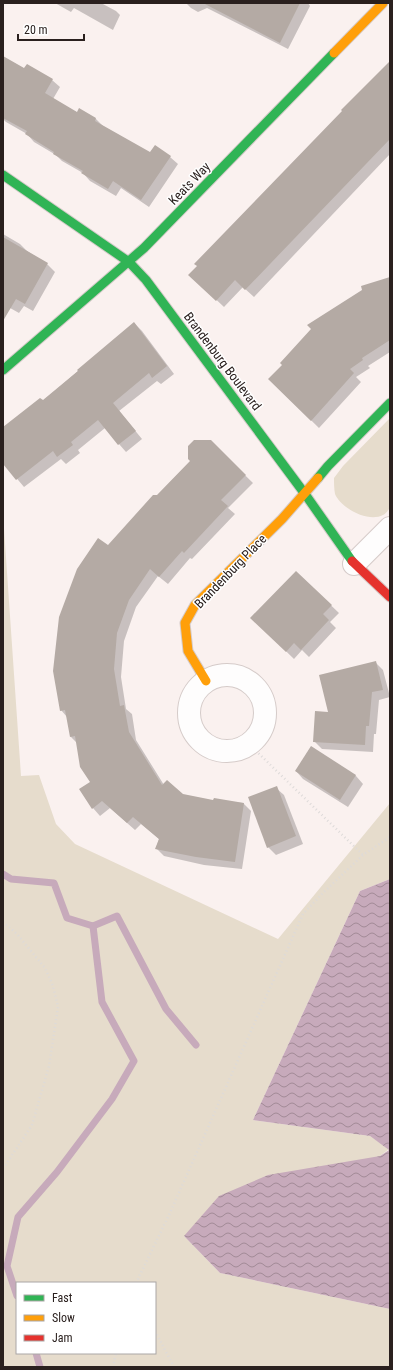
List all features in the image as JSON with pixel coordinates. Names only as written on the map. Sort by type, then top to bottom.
[{"type":"street","name":"Keats Way","points":[[3,370],[129,262],[383,3]]},
{"type":"street","name":"Brandenburg Boulevard","points":[[3,175],[129,262],[146,280],[305,494],[354,564],[390,597]]},
{"type":"street","name":"Brandenburg Place","points":[[206,681],[188,651],[185,623],[195,605],[305,494],[328,466],[390,403]]},
{"type":"street","points":[[354,564],[390,528]]},
{"type":"street","points":[[232,675],[244,679],[255,686],[262,697],[266,710],[262,729],[250,745],[238,750],[226,752],[214,750],[204,744],[195,735],[190,724],[188,712],[191,700],[197,689],[206,681],[218,676],[232,675]]},
{"type":"path","points":[[250,745],[363,855]]},
{"type":"path","points":[[137,1282],[169,1215],[303,914],[363,855],[390,837]]},
{"type":"path","points":[[3,922],[17,934],[45,968],[54,986],[58,1007],[49,1066],[32,1125],[3,1169]]},
{"type":"path","points":[[156,1333],[174,1367]]},
{"type":"path","points":[[113,1367],[116,1354]]},
{"type":"shaded area","points":[[390,418],[390,508],[386,513],[377,517],[363,516],[349,509],[338,499],[335,494],[334,478],[343,466]]},
{"type":"shaded area","points":[[3,514],[21,776],[39,775],[56,824],[75,844],[278,939],[390,803],[390,879],[360,891],[253,1120],[370,1136],[389,1149],[380,1156],[184,1236],[220,1273],[390,1309],[390,1367],[3,1367]]},
{"type":"water","points":[[390,879],[390,1309],[220,1273],[184,1236],[219,1196],[268,1175],[380,1156],[389,1150],[370,1136],[253,1120],[360,891]]},
{"type":"building","points":[[203,3],[300,3],[280,43]]},
{"type":"building","points":[[3,56],[24,68],[27,64],[53,79],[45,93],[77,112],[79,108],[96,118],[95,121],[150,152],[155,145],[171,156],[141,200],[113,181],[108,189],[81,173],[83,171],[53,154],[54,152],[25,134],[27,131],[3,118]]},
{"type":"building","points":[[390,61],[390,139],[245,290],[235,280],[216,301],[188,275],[197,266],[194,264],[342,111],[341,110]]},
{"type":"building","points":[[3,237],[48,263],[25,304],[16,299],[3,321]]},
{"type":"building","points":[[390,277],[390,340],[362,358],[363,360],[350,369],[354,373],[311,421],[268,379],[282,365],[280,363],[311,329],[307,325],[362,290],[361,286]]},
{"type":"building","points":[[134,322],[167,366],[152,378],[149,373],[113,403],[136,431],[118,445],[98,420],[71,442],[73,445],[57,457],[53,451],[16,480],[3,464],[3,427],[40,398],[43,400]]},
{"type":"building","points":[[194,440],[211,440],[246,475],[221,500],[228,506],[184,553],[182,551],[159,577],[150,569],[129,600],[117,633],[114,669],[120,706],[124,705],[129,732],[162,785],[167,780],[183,794],[213,800],[214,798],[244,803],[235,862],[196,857],[155,849],[159,839],[133,817],[127,823],[102,801],[92,809],[79,789],[90,782],[80,767],[75,736],[70,737],[65,710],[60,711],[53,671],[59,617],[77,569],[98,538],[108,545],[153,495],[157,495],[190,461],[188,459],[188,446]]},
{"type":"building","points":[[296,571],[332,605],[323,614],[329,620],[301,650],[294,643],[286,652],[250,618]]},
{"type":"building","points":[[376,661],[383,690],[372,692],[369,726],[366,726],[365,745],[313,742],[315,711],[328,712],[319,675]]},
{"type":"building","points":[[311,746],[356,775],[340,800],[295,771]]},
{"type":"building","points":[[277,786],[296,836],[267,848],[248,797]]},
{"type":"waterway","points":[[3,874],[11,879],[54,883],[67,918],[93,926],[117,916],[166,1009],[196,1045]]},
{"type":"waterway","points":[[16,1293],[7,1266],[18,1217],[57,1172],[112,1099],[134,1061],[102,1002],[93,926]]},
{"type":"waterway","points":[[36,1354],[40,1367]]},
{"type":"traffic: fast","points":[[3,370],[144,248],[334,53]]},
{"type":"traffic: fast","points":[[3,175],[129,262],[146,280],[305,494],[352,561]]},
{"type":"traffic: fast","points":[[318,478],[390,403]]},
{"type":"traffic: slow","points":[[334,53],[383,3]]},
{"type":"traffic: slow","points":[[206,681],[188,651],[185,623],[195,605],[282,519],[318,478]]},
{"type":"traffic: jam","points":[[352,561],[390,597]]}]
